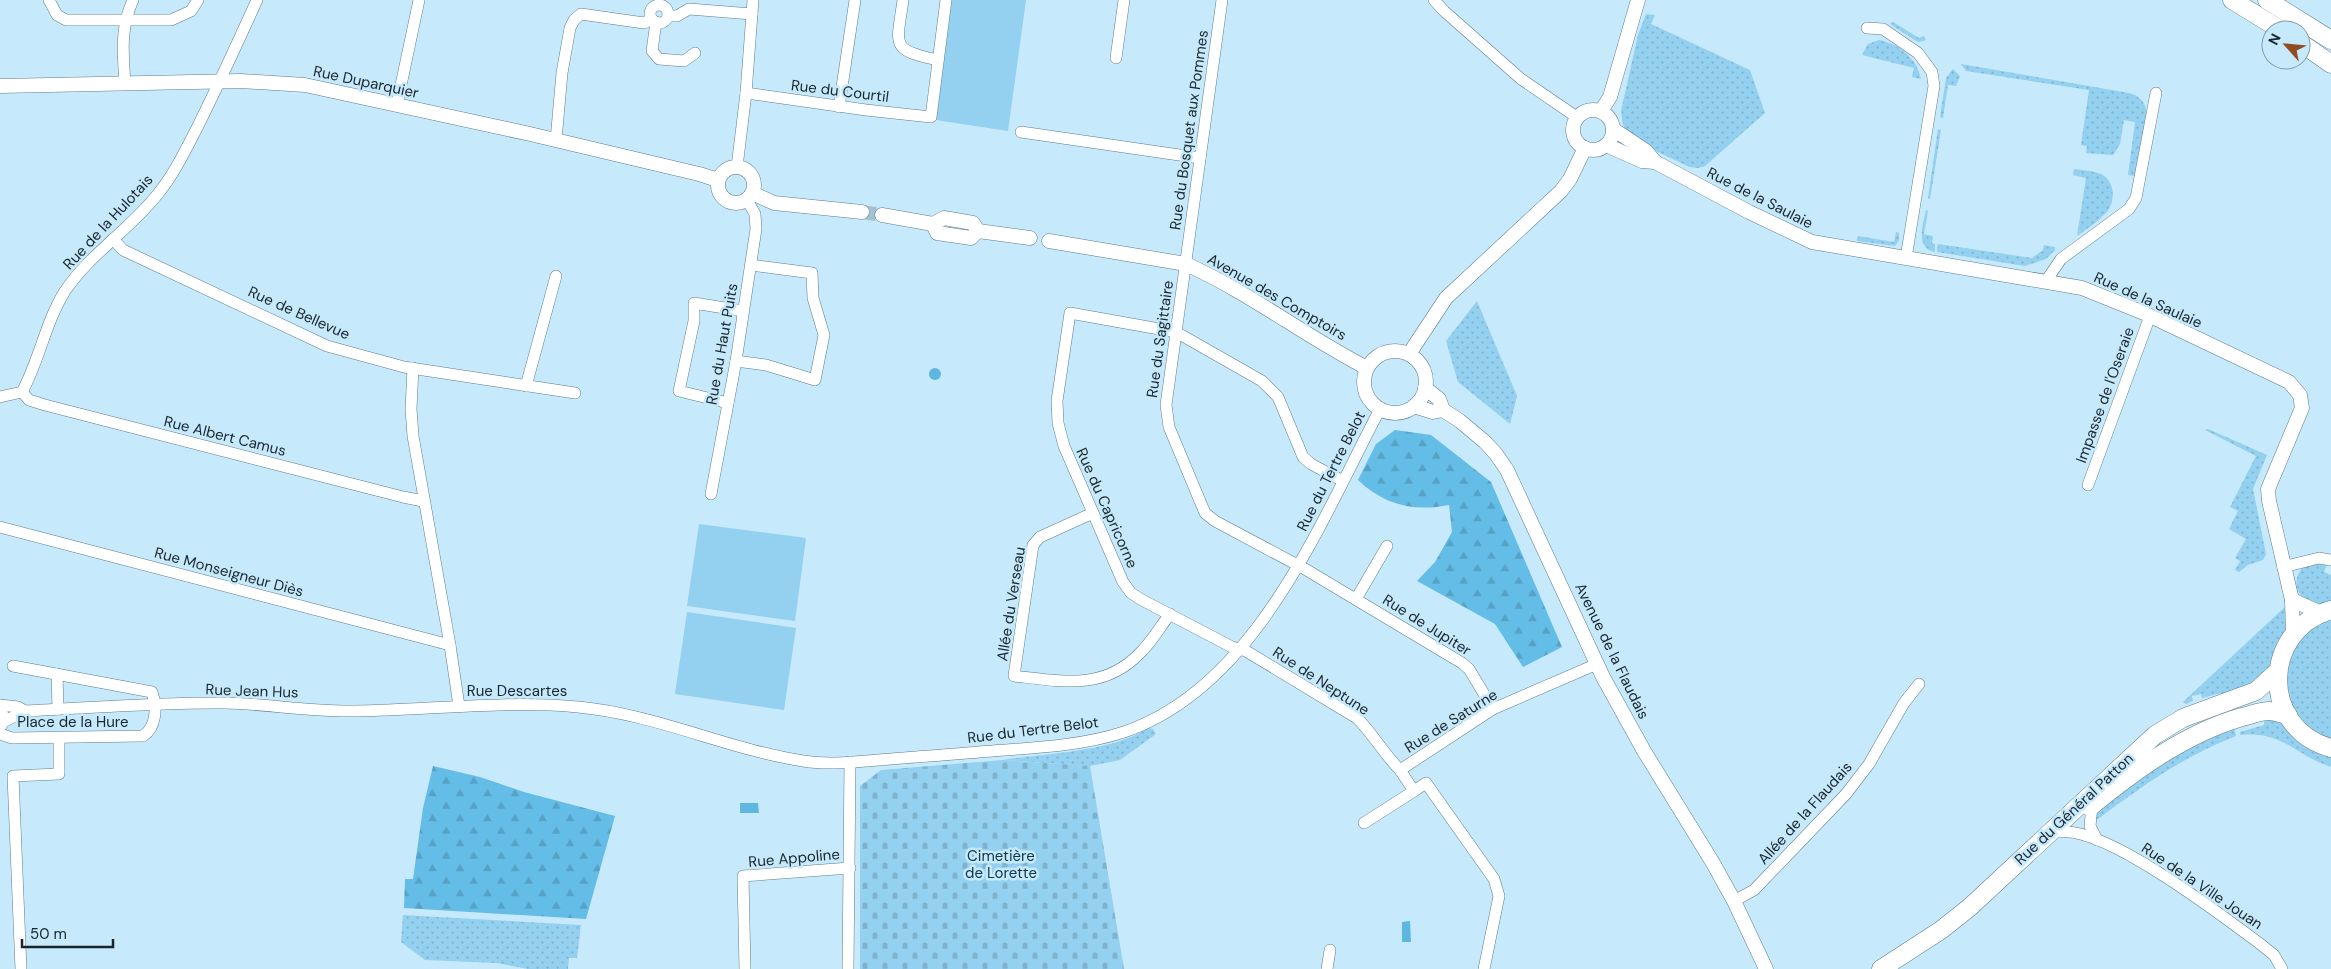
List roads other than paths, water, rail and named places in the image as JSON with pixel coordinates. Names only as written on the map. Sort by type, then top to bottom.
[{"type":"main road","points":[[2232,0],[2265,20]]},
{"type":"main road","points":[[2267,0],[2331,40]]},
{"type":"main road","points":[[2311,51],[2331,64]]},
{"type":"main road","points":[[2326,611],[2308,621],[2293,635],[2283,652],[2278,671],[2279,691],[2288,715],[2308,738],[2331,748]]},
{"type":"main road","name":"Rue du Général Patton","points":[[1881,969],[1941,930],[1970,907],[2155,736],[2183,718],[2256,691],[2278,671]]},
{"type":"main road","name":"Rue du Général Patton","points":[[1899,969],[1938,942],[1976,911],[2092,806],[2151,762],[2186,740],[2234,720],[2269,711],[2288,715]]},
{"type":"street","points":[[49,0],[57,15],[66,20],[171,20],[191,12],[198,0]]},
{"type":"street","points":[[125,84],[122,39],[125,20],[133,0]]},
{"type":"street","name":"Rue de la Hulotais","points":[[22,392],[31,376],[50,319],[65,292],[81,270],[156,196],[174,173],[257,0]]},
{"type":"street","points":[[396,104],[419,0]]},
{"type":"street","points":[[737,167],[746,93],[753,0]]},
{"type":"street","points":[[839,106],[855,0]]},
{"type":"street","points":[[903,0],[898,40],[904,50],[911,55],[938,60],[946,0]]},
{"type":"street","points":[[1116,58],[1124,0]]},
{"type":"street","name":"Rue du Bosquet aux Pommes","points":[[1186,264],[1222,0]]},
{"type":"street","points":[[1434,0],[1517,75],[1578,118]]},
{"type":"street","points":[[1601,112],[1610,97],[1638,0]]},
{"type":"street","points":[[668,16],[663,2],[652,9],[650,14],[654,21],[652,51],[659,59],[684,62],[695,53]]},
{"type":"street","points":[[556,140],[562,73],[570,28],[574,20],[581,14],[644,23],[654,21],[661,23],[668,16],[677,16],[689,8],[752,14]]},
{"type":"street","points":[[1868,28],[1883,29],[1918,53],[1932,72],[1934,86],[1906,258]]},
{"type":"street","name":"Rue du Courtil","points":[[746,93],[931,117],[938,60]]},
{"type":"street","name":"Rue Duparquier","points":[[0,86],[219,82],[278,82],[305,85],[556,140],[700,174],[718,180]]},
{"type":"street","points":[[2046,281],[2061,259],[2129,209],[2136,198],[2156,93]]},
{"type":"street","points":[[1588,110],[1601,112],[1610,118],[1614,129],[1611,139],[1600,149],[1585,148],[1575,138],[1574,124],[1588,110]]},
{"type":"street","name":"Rue de la Saulaie","points":[[1614,129],[1646,151],[1655,162],[1749,212],[1812,242],[2072,286],[2106,297],[2150,316],[2290,382],[2300,395],[2302,408],[2268,489],[2283,567],[2292,600],[2293,635]]},
{"type":"street","points":[[1021,132],[1200,158]]},
{"type":"street","name":"Rue de la Saulaie","points":[[1606,145],[1642,161],[1655,162]]},
{"type":"street","points":[[1409,354],[1446,298],[1561,191],[1574,172],[1585,148]]},
{"type":"street","points":[[737,167],[743,168],[752,176],[754,188],[750,197],[736,204],[725,200],[718,191],[718,180],[725,170],[737,167]]},
{"type":"street","points":[[750,197],[774,203],[862,212]]},
{"type":"street","name":"Rue du Haut Puits","points":[[711,494],[736,361],[756,229],[750,197]]},
{"type":"street","points":[[882,215],[933,224],[944,218],[973,223],[978,231],[1030,238]]},
{"type":"street","name":"Rue de Bellevue","points":[[113,239],[123,250],[327,346],[413,368],[575,393]]},
{"type":"street","name":"Avenue des Comptoirs","points":[[1049,241],[1166,259],[1186,264],[1206,273],[1367,368]]},
{"type":"street","name":"Rue du Sagittaire","points":[[1186,264],[1166,405],[1166,417],[1202,508],[1215,521],[1299,566]]},
{"type":"street","points":[[736,361],[766,365],[815,380],[824,335],[813,298],[812,273],[751,265]]},
{"type":"street","points":[[526,386],[556,276]]},
{"type":"street","points":[[728,402],[679,390],[694,321],[694,303],[743,311]]},
{"type":"street","name":"Rue du Capricorne","points":[[1176,332],[1070,313],[1057,401],[1058,423],[1064,446],[1093,514],[1123,582],[1131,593],[1239,649]]},
{"type":"street","name":"Impasse de l'Oseraie","points":[[2088,484],[2150,316]]},
{"type":"street","points":[[1176,332],[1262,381],[1272,389],[1278,397],[1303,457],[1311,464],[1343,480]]},
{"type":"street","points":[[1400,351],[1409,354],[1418,360],[1426,378],[1425,388],[1419,401],[1414,406],[1397,412],[1380,409],[1367,395],[1364,387],[1367,368],[1380,354],[1400,351]]},
{"type":"street","name":"Rue Descartes","points":[[413,368],[411,409],[423,501],[450,645],[459,706],[508,703],[581,707],[643,719],[752,750],[805,761],[850,762]]},
{"type":"street","name":"Avenue de la Flaudais","points":[[1425,388],[1438,399],[1442,410],[1460,420],[1485,442],[1507,470],[1597,664],[1644,751],[1692,826],[1734,901],[1766,969]]},
{"type":"street","points":[[0,397],[22,392]]},
{"type":"street","name":"Rue Albert Camus","points":[[22,392],[28,400],[45,405],[393,495],[423,501]]},
{"type":"street","name":"Avenue de la Flaudais","points":[[1414,406],[1433,412],[1442,410]]},
{"type":"street","name":"Rue du Tertre Belot","points":[[850,762],[1079,743],[1115,734],[1161,715],[1191,697],[1218,674],[1275,603],[1299,566],[1380,409]]},
{"type":"street","name":"Allée du Verseau","points":[[1093,514],[1040,537],[1034,545],[1014,676],[1076,682],[1098,679],[1118,670],[1139,655],[1170,614]]},
{"type":"street","name":"Rue Monseigneur Diès","points":[[0,528],[450,645]]},
{"type":"street","points":[[1356,599],[1387,546]]},
{"type":"street","points":[[2283,567],[2319,558],[2331,560]]},
{"type":"street","name":"Rue de Jupiter","points":[[1299,566],[1462,662],[1469,669],[1492,709]]},
{"type":"street","points":[[2292,600],[2326,611]]},
{"type":"street","name":"Rue de Neptune","points":[[1239,649],[1246,651],[1357,718],[1368,729],[1387,757],[1400,770]]},
{"type":"street","name":"Rue de Saturne","points":[[1414,791],[1400,770],[1492,709],[1597,664]]},
{"type":"street","points":[[13,666],[152,692],[154,706]]},
{"type":"street","points":[[57,674],[58,709]]},
{"type":"street","name":"Allée de la Flaudais","points":[[1734,901],[1754,890],[1846,794],[1869,764],[1904,702],[1919,684]]},
{"type":"street","name":"Rue Jean Hus","points":[[25,711],[222,703],[349,711],[459,706]]},
{"type":"street","points":[[0,705],[18,707],[25,711]]},
{"type":"street","name":"Place de la Hure","points":[[0,723],[12,738],[143,736],[152,726],[154,706]]},
{"type":"street","points":[[0,723],[25,711]]},
{"type":"street","points":[[21,969],[13,776],[59,774],[59,743]]},
{"type":"street","points":[[848,969],[850,762]]},
{"type":"street","points":[[1364,823],[1426,783],[1494,880],[1499,896],[1484,969]]},
{"type":"street","points":[[2092,806],[2090,826],[2097,840]]},
{"type":"street","name":"Rue de la Ville Jouan","points":[[2062,832],[2075,833],[2097,840],[2160,874],[2207,905],[2274,955],[2282,969]]},
{"type":"street","name":"Rue Appoline","points":[[745,969],[743,876],[850,868]]},
{"type":"street","name":"Avenue de la Flaudais","points":[[1742,918],[1758,969]]},
{"type":"street","points":[[1327,969],[1330,950]]},
{"type":"tunnel","points":[[862,212],[882,215]]},
{"type":"park label","name":"Cimetière de Lorette","points":[[1001,864]]}]
